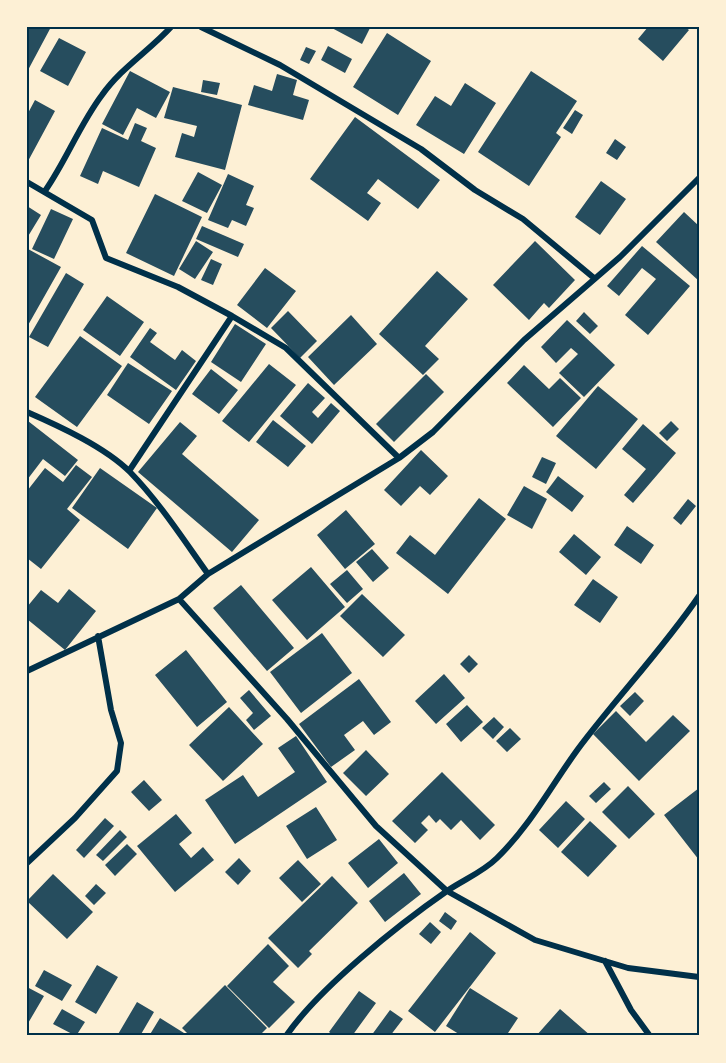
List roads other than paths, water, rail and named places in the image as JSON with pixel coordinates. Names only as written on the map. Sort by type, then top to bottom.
[{"type":"street","points":[[45,191],[101,96],[126,67],[150,49],[171,27]]},
{"type":"street","points":[[201,27],[280,65],[421,148],[475,190],[523,219],[594,278]]},
{"type":"street","points":[[27,671],[179,599],[208,574],[399,458],[433,432],[524,340],[620,256],[699,177]]},
{"type":"street","points":[[27,182],[92,220],[106,258],[178,287],[286,348],[399,458]]},
{"type":"street","points":[[129,471],[232,316]]},
{"type":"street","points":[[27,412],[70,431],[129,471],[162,509],[208,574]]},
{"type":"street","points":[[286,1036],[299,1017],[364,957],[447,891],[495,860],[514,840],[548,797],[578,750],[675,631],[699,596]]},
{"type":"street","points":[[179,599],[293,726],[376,826],[447,891],[535,940],[628,968],[699,977]]},
{"type":"street","points":[[27,863],[75,818],[117,771],[121,743],[111,710],[98,636]]},
{"type":"street","points":[[605,961],[631,1010],[650,1036]]}]
